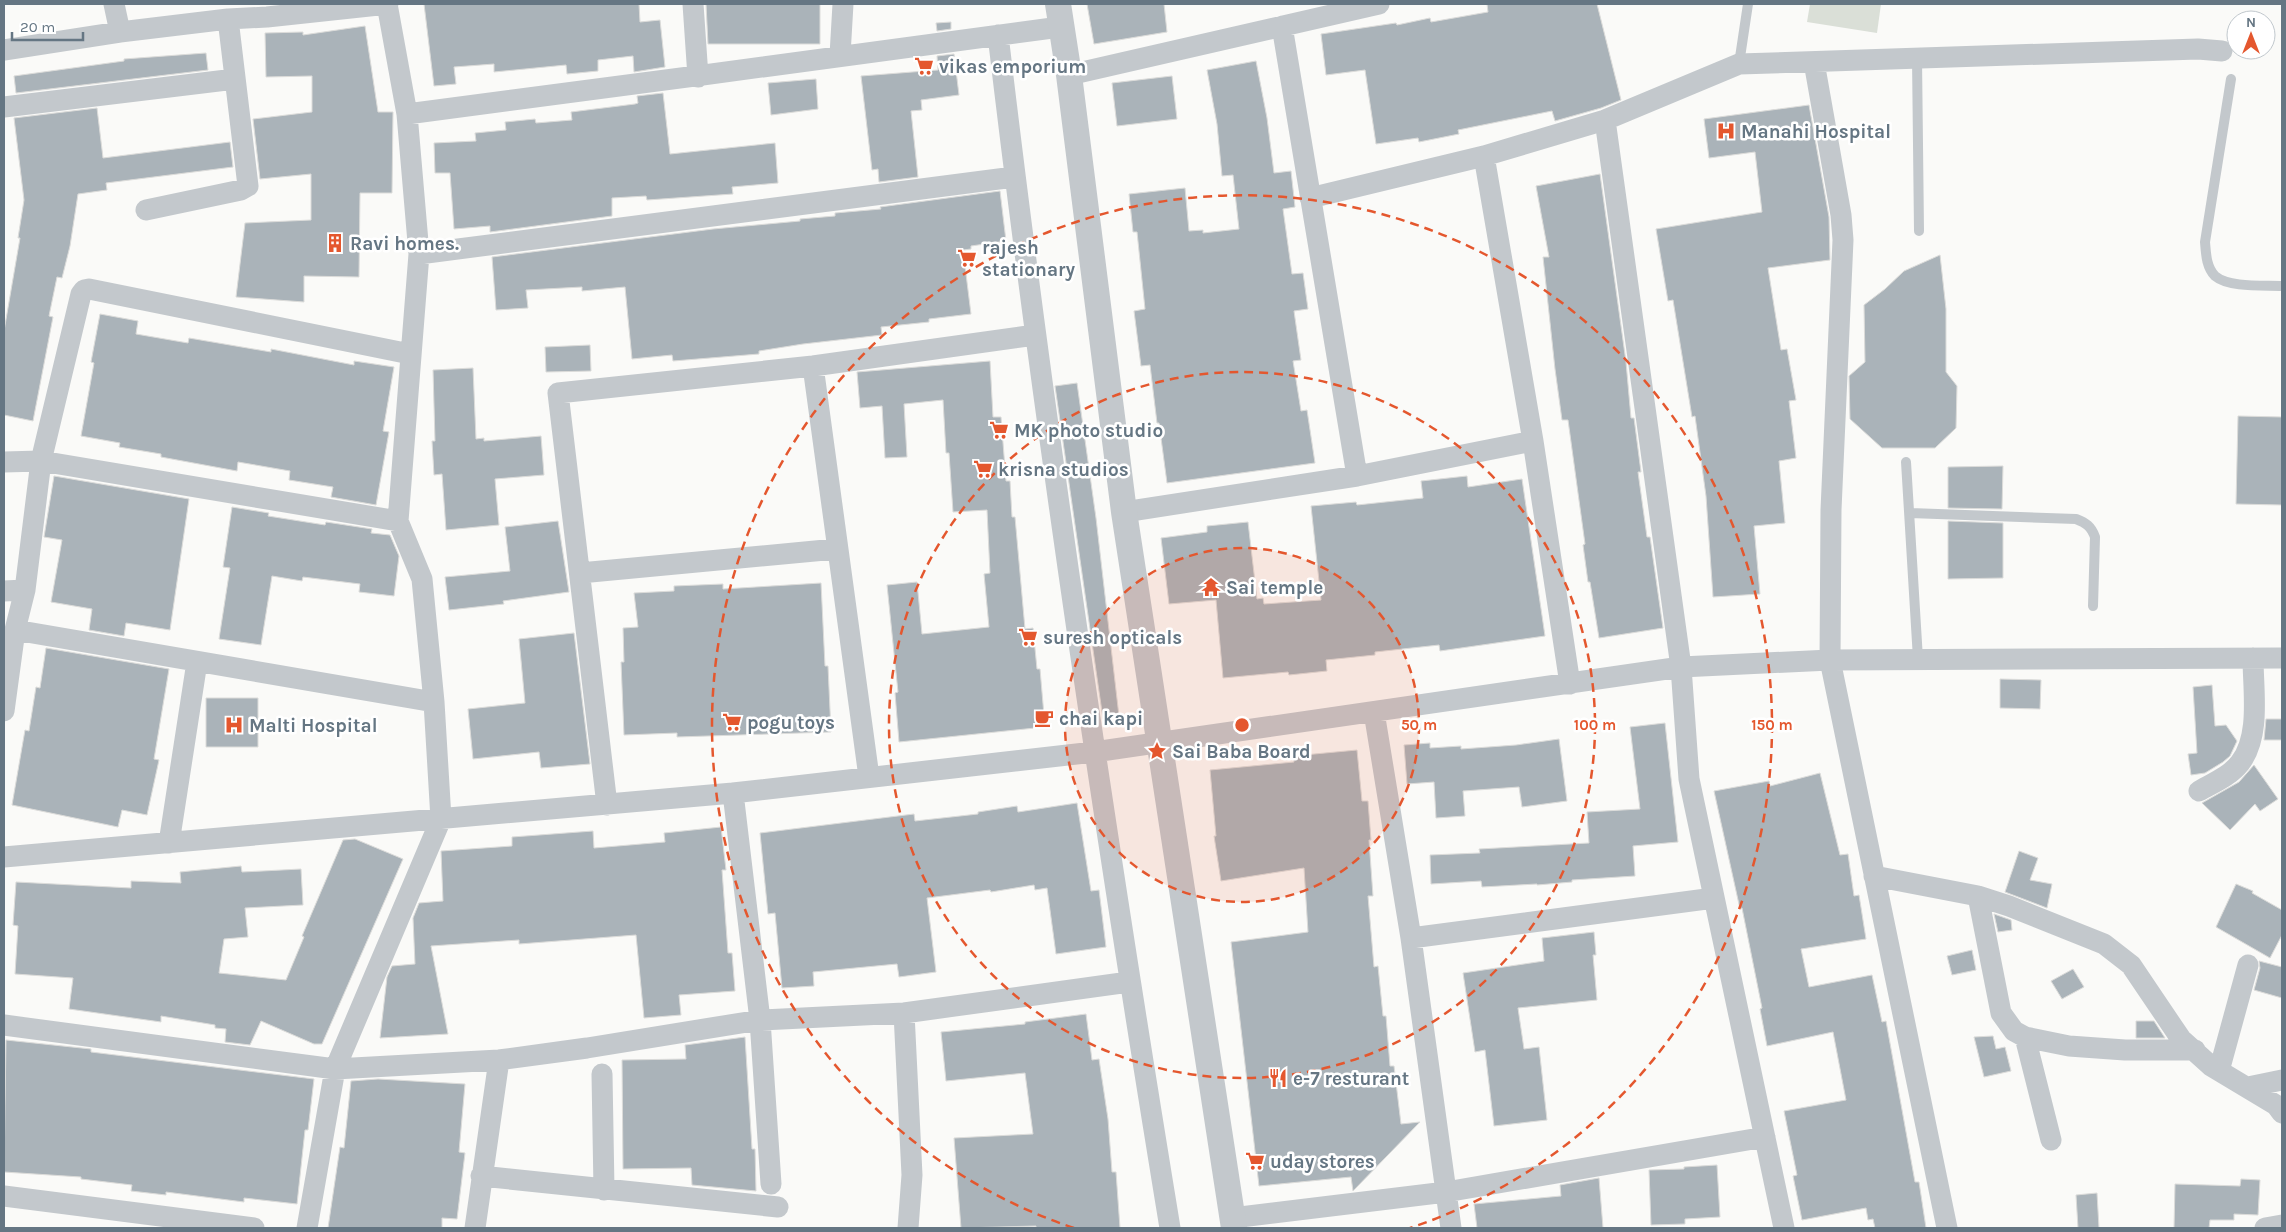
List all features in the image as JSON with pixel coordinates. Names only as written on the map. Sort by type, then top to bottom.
[{"type":"street","points":[[114,4],[120,32]]},
{"type":"street","points":[[4,50],[120,32],[228,19],[265,11],[388,4],[407,114],[419,254],[398,521],[422,579],[434,702],[441,819],[335,1069],[307,1228]]},
{"type":"street","points":[[693,4],[698,76]]},
{"type":"street","points":[[840,55],[843,4]]},
{"type":"street","points":[[1069,75],[1379,4]]},
{"type":"street","points":[[407,114],[698,76],[840,55],[998,36],[1059,16],[1069,75],[1124,512],[1233,1223],[1446,1192],[1765,1137]]},
{"type":"street","points":[[146,210],[241,190],[248,186],[228,19]]},
{"type":"street","points":[[1282,26],[1357,476]]},
{"type":"street","points":[[998,36],[1035,335],[1094,752],[1129,982],[1170,1228]]},
{"type":"street","points":[[1310,198],[1484,156],[1606,120],[1739,64],[2198,49],[2222,52]]},
{"type":"street","points":[[1814,62],[1841,215],[1843,240],[1831,510],[1830,660],[1947,1228]]},
{"type":"street","points":[[4,107],[235,79]]},
{"type":"street","points":[[1606,120],[1682,667],[1689,779],[1784,1228]]},
{"type":"street","points":[[1484,156],[1534,441],[1570,684]]},
{"type":"street","points":[[419,254],[1014,177]]},
{"type":"street","points":[[4,711],[15,630],[25,590],[41,461],[84,290],[90,289],[410,354]]},
{"type":"street","points":[[607,805],[558,393],[813,366],[1035,335]]},
{"type":"street","points":[[813,366],[836,548],[869,777]]},
{"type":"street","points":[[1124,512],[1357,476],[1534,441]]},
{"type":"street","points":[[4,462],[41,461],[398,521]]},
{"type":"street","points":[[580,573],[836,548]]},
{"type":"street","points":[[4,591],[25,590]]},
{"type":"street","points":[[15,630],[434,702]]},
{"type":"street","points":[[2199,791],[2226,776],[2240,763],[2249,746],[2253,726],[2253,658]]},
{"type":"street","points":[[4,858],[733,794],[1094,752],[1682,667],[1830,660],[2282,658]]},
{"type":"street","points":[[169,843],[197,662]]},
{"type":"street","points":[[1374,712],[1410,938],[1451,1228]]},
{"type":"street","points":[[733,794],[760,1020],[771,1184]]},
{"type":"street","points":[[1874,876],[1978,896],[2027,913],[2104,944],[2131,965],[2181,1039],[2219,1071],[2276,1105],[2282,1113]]},
{"type":"street","points":[[1978,896],[2001,1013],[2014,1031],[2026,1037],[2069,1046],[2125,1050],[2195,1050]]},
{"type":"street","points":[[1410,938],[1714,898]]},
{"type":"street","points":[[2219,1071],[2248,965]]},
{"type":"street","points":[[4,1025],[335,1069],[499,1060],[760,1020],[904,1013],[1129,982]]},
{"type":"street","points":[[904,1013],[912,1176],[908,1228]]},
{"type":"street","points":[[2026,1037],[2051,1140]]},
{"type":"street","points":[[475,1228],[499,1060]]},
{"type":"street","points":[[602,1074],[604,1190]]},
{"type":"street","points":[[2248,1087],[2282,1080]]},
{"type":"street","points":[[481,1176],[778,1207]]},
{"type":"street","points":[[4,1196],[254,1228]]},
{"type":"street","points":[[2265,1228],[2282,1225]]},
{"type":"lane","points":[[1739,64],[1748,4]]},
{"type":"lane","points":[[1917,58],[1920,231]]},
{"type":"lane","points":[[2231,79],[2205,242],[2207,260],[2215,276],[2234,284],[2282,286]]},
{"type":"lane","points":[[1906,462],[1918,659]]},
{"type":"lane","points":[[1910,513],[2076,519],[2086,522],[2092,529],[2094,537],[2093,606]]},
{"type":"shaded area","points":[[1810,4],[1881,4],[1877,33],[1807,22]]},
{"type":"building","points":[[424,4],[639,4],[640,22],[660,20],[665,67],[634,72],[633,56],[598,60],[598,71],[567,74],[566,65],[494,72],[494,64],[454,67],[456,84],[434,86]]},
{"type":"building","points":[[706,4],[820,4],[820,44],[708,44]]},
{"type":"building","points":[[1087,4],[1164,4],[1167,32],[1094,44]]},
{"type":"building","points":[[1487,4],[1597,4],[1621,100],[1601,108],[1555,121],[1552,111],[1458,130],[1459,134],[1419,142],[1418,138],[1376,144],[1365,70],[1326,75],[1321,34],[1396,23],[1397,25],[1430,18],[1431,22],[1488,12]]},
{"type":"building","points":[[951,22],[951,29],[937,31],[936,23]]},
{"type":"building","points":[[365,26],[378,112],[393,112],[392,193],[360,193],[359,277],[304,276],[304,302],[236,297],[245,223],[311,220],[311,174],[260,179],[253,119],[312,112],[312,76],[266,77],[265,33],[303,32],[303,35]]},
{"type":"building","points":[[206,53],[208,70],[16,93],[14,76],[124,61],[124,59]]},
{"type":"building","points":[[954,54],[959,95],[921,100],[922,110],[911,111],[918,177],[879,182],[878,169],[872,170],[861,76],[938,70],[937,56]]},
{"type":"building","points":[[1256,61],[1267,118],[1274,173],[1291,171],[1295,207],[1283,209],[1292,274],[1303,273],[1308,309],[1294,311],[1301,360],[1293,361],[1301,411],[1307,410],[1315,463],[1167,483],[1150,365],[1141,366],[1134,311],[1145,309],[1137,232],[1133,232],[1129,194],[1185,188],[1189,231],[1203,230],[1203,233],[1239,229],[1233,175],[1222,176],[1217,124],[1207,70]]},
{"type":"building","points":[[1172,76],[1177,119],[1117,126],[1112,83]]},
{"type":"building","points":[[816,79],[818,109],[771,115],[768,83]]},
{"type":"building","points":[[663,93],[670,154],[775,143],[778,183],[732,187],[733,194],[647,200],[646,196],[612,198],[612,216],[490,232],[490,226],[454,229],[450,173],[435,173],[434,143],[476,141],[475,133],[506,130],[505,122],[535,119],[536,123],[572,120],[571,112],[635,104],[638,103],[637,96]]},
{"type":"building","points":[[1809,105],[1829,217],[1830,260],[1768,268],[1781,350],[1787,349],[1796,400],[1789,401],[1796,458],[1779,461],[1785,523],[1754,526],[1760,594],[1713,597],[1706,496],[1695,416],[1692,417],[1673,300],[1668,301],[1656,229],[1762,212],[1755,152],[1709,158],[1704,119]]},
{"type":"building","points":[[97,108],[103,158],[230,142],[233,167],[106,183],[107,190],[78,194],[70,246],[62,278],[57,277],[49,316],[53,317],[33,421],[4,415],[4,331],[20,238],[18,238],[24,200],[14,118]]},
{"type":"building","points":[[1600,174],[1626,362],[1631,418],[1634,418],[1641,472],[1638,472],[1647,537],[1650,537],[1663,628],[1599,638],[1590,582],[1588,582],[1583,545],[1585,544],[1568,420],[1562,420],[1543,257],[1549,257],[1536,186]]},
{"type":"building","points":[[1000,191],[1006,241],[971,246],[971,249],[963,250],[971,314],[929,319],[929,322],[881,327],[882,335],[803,344],[759,351],[759,354],[673,361],[672,355],[632,359],[625,287],[582,291],[582,287],[526,290],[528,308],[496,310],[492,257],[713,229],[800,221],[800,219],[835,216],[835,213],[881,209],[880,207]]},
{"type":"building","points":[[1940,255],[1946,309],[1946,372],[1957,386],[1956,428],[1935,448],[1882,448],[1850,419],[1849,376],[1865,362],[1864,305],[1904,271]]},
{"type":"building","points":[[100,314],[138,321],[136,334],[188,343],[189,338],[271,352],[271,349],[354,365],[354,361],[394,367],[383,431],[389,432],[376,505],[331,497],[333,487],[289,480],[290,471],[238,462],[237,471],[161,457],[161,454],[119,447],[120,443],[81,436],[94,363],[91,362]]},
{"type":"building","points":[[590,345],[591,371],[546,372],[545,347]]},
{"type":"building","points":[[990,361],[993,417],[1001,417],[1006,481],[1010,481],[1012,517],[1015,517],[1025,629],[1033,628],[1037,669],[1040,669],[1045,727],[899,742],[895,693],[898,692],[887,585],[917,582],[922,634],[989,627],[984,574],[990,573],[987,510],[953,512],[949,453],[946,453],[943,400],[904,404],[907,457],[885,458],[882,406],[860,408],[857,372]]},
{"type":"building","points":[[473,368],[476,439],[484,438],[484,441],[541,436],[544,475],[495,479],[499,525],[446,530],[442,474],[434,475],[432,441],[435,441],[433,370]]},
{"type":"building","points":[[1077,383],[1096,518],[1119,716],[1103,719],[1055,386]]},
{"type":"building","points":[[2238,416],[2282,417],[2282,505],[2236,504]]},
{"type":"building","points":[[2003,466],[2002,509],[1948,508],[1948,467]]},
{"type":"building","points":[[54,476],[189,499],[170,630],[126,623],[124,636],[89,630],[92,609],[51,602],[62,540],[44,537]]},
{"type":"building","points":[[1467,476],[1468,487],[1522,479],[1545,636],[1440,651],[1439,645],[1375,652],[1375,655],[1326,660],[1327,671],[1289,675],[1288,672],[1223,678],[1216,600],[1169,604],[1161,538],[1207,532],[1207,526],[1248,522],[1257,599],[1263,598],[1264,604],[1321,600],[1311,506],[1356,502],[1357,505],[1423,498],[1421,481]]},
{"type":"building","points":[[232,507],[269,513],[268,516],[325,525],[326,522],[372,529],[371,533],[390,535],[399,556],[394,596],[359,592],[360,584],[303,577],[302,581],[272,576],[261,645],[219,639],[230,568],[223,567]]},
{"type":"building","points":[[558,521],[569,592],[503,601],[504,604],[449,610],[445,577],[510,571],[505,527]]},
{"type":"building","points":[[1948,521],[2003,523],[2003,578],[1948,579]]},
{"type":"building","points":[[821,583],[825,666],[828,666],[831,732],[677,737],[677,733],[624,735],[621,662],[624,662],[623,628],[638,627],[634,593],[674,591],[674,586],[723,584],[723,589]]},
{"type":"building","points":[[574,633],[590,764],[541,768],[539,752],[473,759],[468,709],[525,703],[519,639]]},
{"type":"building","points":[[46,648],[169,669],[154,759],[159,760],[147,815],[122,810],[118,827],[12,805],[25,730],[29,731],[36,687],[40,688]]},
{"type":"building","points":[[2000,679],[2041,680],[2040,709],[2000,708]]},
{"type":"building","points":[[2212,685],[2215,726],[2226,725],[2237,741],[2230,756],[2223,762],[2205,773],[2191,775],[2188,754],[2197,753],[2193,687]]},
{"type":"building","points":[[206,698],[258,698],[258,747],[206,747]]},
{"type":"building","points":[[2266,719],[2282,719],[2282,740],[2264,740]]},
{"type":"building","points":[[1665,723],[1678,842],[1633,846],[1635,876],[1572,880],[1572,882],[1537,885],[1482,887],[1481,881],[1431,884],[1430,855],[1480,853],[1479,849],[1589,843],[1587,812],[1640,809],[1630,727]]},
{"type":"building","points":[[1559,739],[1567,801],[1522,807],[1519,787],[1463,791],[1465,816],[1436,818],[1434,782],[1407,784],[1404,745],[1430,743],[1430,748],[1461,746],[1461,749],[1516,745]]},
{"type":"building","points":[[1357,750],[1362,801],[1368,801],[1373,896],[1368,896],[1374,967],[1378,966],[1383,1016],[1386,1016],[1390,1066],[1394,1066],[1401,1124],[1420,1122],[1353,1191],[1351,1177],[1259,1186],[1231,942],[1308,932],[1304,868],[1221,881],[1214,836],[1216,836],[1210,770],[1294,762],[1293,756]]},
{"type":"building","points":[[2254,765],[2278,799],[2260,811],[2255,804],[2230,830],[2202,803],[2239,782]]},
{"type":"building","points":[[1820,773],[1840,855],[1848,854],[1854,896],[1859,895],[1866,939],[1801,949],[1809,987],[1872,975],[1882,1022],[1886,1021],[1915,1182],[1919,1182],[1926,1228],[1875,1228],[1873,1219],[1868,1220],[1866,1208],[1802,1220],[1793,1176],[1797,1175],[1784,1111],[1846,1100],[1833,1032],[1767,1046],[1760,1009],[1762,1008],[1742,908],[1740,909],[1714,791],[1769,781],[1770,786]]},
{"type":"building","points":[[1077,803],[1091,891],[1099,890],[1106,947],[1056,954],[1047,888],[1035,890],[1034,885],[991,892],[990,890],[927,898],[936,972],[899,977],[897,964],[813,972],[814,986],[782,988],[775,913],[768,914],[760,833],[914,814],[915,821],[978,814],[978,812],[1017,806],[1018,812]]},
{"type":"building","points":[[721,827],[726,870],[722,870],[728,953],[732,953],[735,991],[679,995],[681,1015],[644,1018],[636,935],[519,944],[519,940],[431,946],[448,1034],[380,1038],[387,977],[392,966],[415,964],[413,918],[419,903],[443,901],[441,851],[512,846],[512,837],[593,831],[594,848],[665,842],[664,833]]},
{"type":"building","points":[[355,839],[403,859],[322,1044],[314,1044],[261,1021],[250,1045],[225,1042],[226,1029],[215,1028],[215,1025],[161,1016],[161,1022],[69,1009],[73,978],[15,974],[18,926],[13,925],[16,882],[131,888],[131,881],[181,883],[180,872],[241,866],[242,872],[301,869],[303,905],[245,908],[248,937],[224,939],[219,973],[286,980],[304,937],[302,936],[343,840]]},
{"type":"building","points":[[2019,851],[2038,858],[2030,880],[2052,884],[2047,908],[2005,892]]},
{"type":"building","points":[[2236,884],[2253,891],[2252,893],[2282,910],[2282,935],[2270,958],[2216,927]]},
{"type":"building","points":[[1994,914],[2011,920],[2012,930],[1998,932]]},
{"type":"building","points":[[1594,932],[1596,955],[1593,955],[1597,1000],[1518,1008],[1524,1049],[1539,1047],[1547,1120],[1494,1126],[1485,1050],[1475,1052],[1463,973],[1544,961],[1542,938]]},
{"type":"building","points":[[1972,950],[1976,970],[1952,975],[1947,956]]},
{"type":"building","points":[[2259,961],[2282,967],[2282,998],[2254,990],[2260,968]]},
{"type":"building","points":[[2073,969],[2084,987],[2062,999],[2051,981]]},
{"type":"building","points":[[1086,1014],[1092,1060],[1099,1059],[1108,1119],[1112,1172],[1116,1172],[1120,1228],[1036,1228],[1036,1226],[961,1228],[954,1138],[1033,1134],[1025,1073],[946,1081],[941,1032],[1025,1024],[1025,1022]]},
{"type":"building","points":[[2136,1021],[2154,1021],[2165,1038],[2136,1038]]},
{"type":"building","points":[[1993,1036],[1996,1049],[2005,1047],[2011,1071],[1984,1077],[1974,1037]]},
{"type":"building","points":[[745,1037],[752,1149],[755,1149],[756,1191],[692,1185],[691,1168],[623,1169],[622,1060],[686,1059],[685,1045]]},
{"type":"building","points":[[6,1040],[91,1049],[91,1052],[314,1079],[308,1130],[305,1130],[297,1204],[244,1198],[244,1202],[166,1192],[166,1195],[131,1191],[132,1185],[81,1179],[81,1177],[4,1172]]},
{"type":"building","points":[[378,1079],[465,1084],[459,1152],[465,1153],[457,1219],[442,1218],[442,1228],[328,1228],[340,1147],[344,1148],[351,1081]]},
{"type":"building","points":[[1717,1165],[1720,1217],[1685,1219],[1685,1224],[1651,1225],[1649,1170],[1684,1169],[1684,1167]]},
{"type":"building","points":[[1599,1178],[1603,1228],[1477,1228],[1474,1204],[1561,1196],[1560,1185]]},
{"type":"building","points":[[2241,1179],[2260,1180],[2258,1215],[2234,1214],[2234,1220],[2210,1220],[2209,1228],[2174,1228],[2175,1184],[2240,1186]]},
{"type":"building","points":[[2097,1193],[2099,1228],[2078,1228],[2076,1195]]},
{"type":"place","name":"vikas emporium","points":[[924,66]]},
{"type":"place","name":"Manahi Hospital","points":[[1726,131]]},
{"type":"place","name":"Ravi homes.","points":[[335,243]]},
{"type":"place","name":"rajesh stationary","points":[[967,258]]},
{"type":"place","name":"MK photo studio","points":[[999,430]]},
{"type":"place","name":"krisna studios","points":[[983,469]]},
{"type":"place","name":"Sai temple","points":[[1211,587]]},
{"type":"place","name":"suresh opticals","points":[[1028,637]]},
{"type":"place","name":"chai kapi","points":[[1044,718]]},
{"type":"place","name":"pogu toys","points":[[732,722]]},
{"type":"place","name":"Malti Hospital","points":[[234,725]]},
{"type":"place","name":"Sai Baba Board","points":[[1157,751]]},
{"type":"place","name":"e-7 resturant","points":[[1278,1078]]},
{"type":"place","name":"uday stores","points":[[1255,1161]]}]
